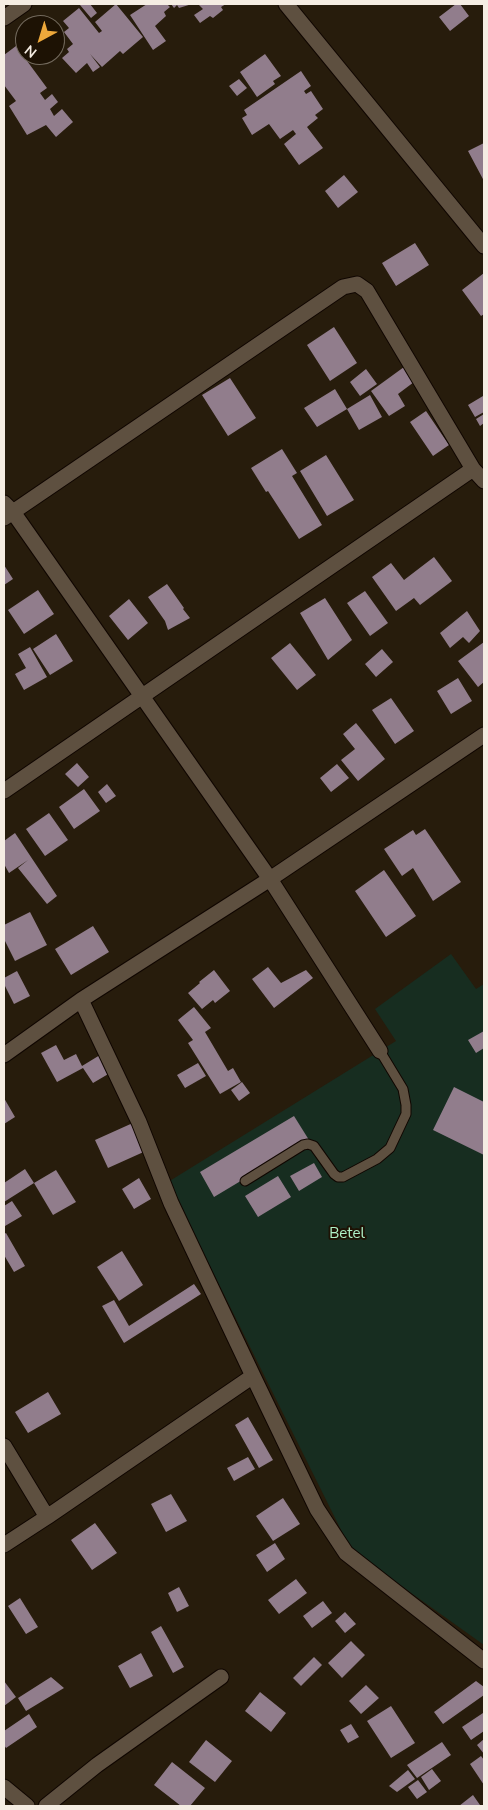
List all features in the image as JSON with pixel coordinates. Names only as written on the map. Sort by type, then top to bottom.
[{"type":"street","points":[[286,4],[484,246]]},
{"type":"street","points":[[4,18],[20,5]]},
{"type":"street","points":[[380,1051],[270,878],[142,695],[7,511],[343,287],[358,284],[367,291],[474,468],[484,481]]},
{"type":"street","points":[[4,791],[474,468]]},
{"type":"street","points":[[4,1055],[81,1000],[270,878],[484,734]]},
{"type":"street","points":[[81,1000],[138,1122],[171,1203],[317,1509],[346,1553],[484,1661]]},
{"type":"street","points":[[4,1545],[253,1376]]},
{"type":"street","points":[[4,1446],[47,1517]]},
{"type":"street","points":[[46,1806],[97,1765],[221,1677]]},
{"type":"street","points":[[4,1787],[26,1806]]},
{"type":"lane","points":[[246,1180],[303,1145],[314,1146],[338,1177],[343,1177],[377,1159],[390,1148],[403,1121],[406,1105],[403,1089],[380,1051]]},
{"type":"green space","name":"Betel","points":[[451,954],[476,989],[484,984],[484,1645],[351,1550],[168,1182],[396,1041],[375,1009]]},
{"type":"building","points":[[90,4],[97,13],[91,18],[80,5]]},
{"type":"building","points":[[116,4],[143,37],[123,54],[120,51],[102,67],[90,54],[100,67],[93,72],[87,63],[76,73],[65,61],[65,55],[69,52],[67,49],[73,44],[65,33],[69,28],[65,23],[65,19],[79,8],[99,33],[102,31],[95,22]]},
{"type":"building","points":[[147,4],[167,4],[170,7],[164,12],[166,16],[155,26],[166,41],[153,50],[130,15]]},
{"type":"building","points":[[171,4],[192,4],[179,8],[177,5],[174,8]]},
{"type":"building","points":[[198,4],[226,4],[221,7],[223,10],[213,18],[210,16],[200,23],[194,15],[203,9]]},
{"type":"building","points":[[456,4],[460,4],[469,16],[450,31],[439,17]]},
{"type":"building","points":[[15,47],[15,65],[30,65],[47,88],[40,93],[45,100],[52,94],[58,102],[50,109],[54,116],[62,109],[73,122],[56,137],[46,125],[27,135],[9,106],[16,101],[4,85],[4,55]]},
{"type":"building","points":[[265,54],[281,76],[273,81],[275,84],[257,97],[240,72]]},
{"type":"building","points":[[301,71],[311,86],[304,91],[306,94],[311,91],[323,109],[315,115],[318,118],[307,127],[323,148],[299,165],[284,144],[296,134],[293,130],[280,139],[269,124],[252,135],[242,118],[247,115],[244,110]]},
{"type":"building","points":[[239,79],[247,88],[237,96],[229,86]]},
{"type":"building","points":[[484,143],[484,181],[468,151]]},
{"type":"building","points":[[344,175],[358,192],[338,208],[325,191]]},
{"type":"building","points":[[415,243],[429,265],[396,286],[382,263]]},
{"type":"building","points":[[484,273],[484,314],[481,316],[462,290]]},
{"type":"building","points":[[334,327],[357,363],[330,381],[307,345]]},
{"type":"building","points":[[404,367],[414,382],[398,394],[405,406],[389,416],[371,391]]},
{"type":"building","points":[[366,369],[377,384],[360,396],[350,382]]},
{"type":"building","points":[[230,378],[256,418],[228,436],[202,395]]},
{"type":"building","points":[[335,389],[347,409],[317,427],[304,408]]},
{"type":"building","points":[[370,395],[382,417],[359,430],[347,409]]},
{"type":"building","points":[[483,396],[484,412],[475,417],[468,405]]},
{"type":"building","points":[[426,411],[449,445],[433,456],[410,422]]},
{"type":"building","points":[[484,414],[484,423],[480,426],[476,419]]},
{"type":"building","points":[[282,449],[297,473],[292,476],[322,525],[299,539],[251,468]]},
{"type":"building","points":[[326,455],[354,500],[327,516],[300,471]]},
{"type":"building","points":[[434,557],[452,581],[420,605],[414,598],[396,611],[372,577],[391,563],[404,580]]},
{"type":"building","points":[[4,565],[13,579],[4,585]]},
{"type":"building","points":[[167,584],[190,618],[168,630],[165,621],[148,597]]},
{"type":"building","points":[[38,590],[54,614],[24,634],[8,610]]},
{"type":"building","points":[[365,591],[388,623],[370,636],[347,603]]},
{"type":"building","points":[[325,598],[352,640],[328,660],[300,613]]},
{"type":"building","points":[[129,599],[148,623],[128,640],[109,616]]},
{"type":"building","points":[[467,611],[480,631],[469,643],[463,637],[450,648],[440,633]]},
{"type":"building","points":[[56,634],[73,661],[50,675],[33,649]]},
{"type":"building","points":[[484,642],[484,682],[478,687],[458,661]]},
{"type":"building","points":[[290,643],[316,675],[297,690],[271,658]]},
{"type":"building","points":[[30,647],[47,677],[24,690],[15,674],[26,668],[18,654]]},
{"type":"building","points":[[382,649],[393,662],[376,677],[365,664]]},
{"type":"building","points":[[458,678],[472,701],[451,714],[437,691]]},
{"type":"building","points":[[391,698],[414,731],[395,744],[372,710]]},
{"type":"building","points":[[356,723],[385,759],[358,781],[341,760],[355,749],[343,734]]},
{"type":"building","points":[[77,763],[89,777],[78,787],[65,774]]},
{"type":"building","points":[[337,764],[349,778],[331,792],[320,778]]},
{"type":"building","points":[[107,784],[116,796],[106,803],[98,792]]},
{"type":"building","points":[[84,789],[100,811],[74,829],[59,807]]},
{"type":"building","points":[[49,813],[68,840],[45,856],[26,829]]},
{"type":"building","points":[[425,829],[461,882],[433,901],[413,868],[402,876],[384,849],[413,830],[416,835]]},
{"type":"building","points":[[15,833],[57,896],[47,904],[18,868],[28,860],[9,873],[4,864],[4,841]]},
{"type":"building","points":[[384,870],[416,916],[386,937],[355,891]]},
{"type":"building","points":[[30,912],[47,945],[15,961],[4,939],[4,925]]},
{"type":"building","points":[[93,926],[109,952],[71,975],[55,949]]},
{"type":"building","points":[[268,967],[281,983],[306,970],[313,978],[274,1008],[252,979]]},
{"type":"building","points":[[214,970],[230,991],[215,1003],[213,1000],[202,1009],[188,993]]},
{"type":"building","points":[[17,971],[30,996],[14,1004],[4,984],[4,978]]},
{"type":"building","points":[[194,1007],[211,1028],[205,1032],[228,1071],[233,1068],[241,1082],[220,1094],[188,1043],[193,1040],[178,1020]]},
{"type":"building","points":[[484,1031],[484,1048],[476,1053],[468,1040]]},
{"type":"building","points":[[56,1045],[64,1060],[76,1054],[82,1066],[100,1055],[110,1073],[93,1083],[83,1068],[57,1082],[41,1053]]},
{"type":"building","points":[[198,1063],[206,1076],[185,1088],[177,1075]]},
{"type":"building","points":[[242,1082],[250,1093],[239,1101],[231,1090]]},
{"type":"building","points":[[454,1087],[484,1102],[484,1155],[433,1130]]},
{"type":"building","points":[[4,1098],[15,1117],[4,1124]]},
{"type":"building","points":[[294,1116],[309,1140],[214,1197],[200,1172]]},
{"type":"building","points":[[135,1122],[148,1150],[108,1168],[95,1140]]},
{"type":"building","points":[[314,1163],[322,1177],[299,1191],[290,1176]]},
{"type":"building","points":[[25,1169],[34,1183],[4,1202],[4,1183]]},
{"type":"building","points":[[56,1170],[76,1202],[53,1215],[34,1183]]},
{"type":"building","points":[[278,1176],[291,1197],[258,1217],[245,1196]]},
{"type":"building","points":[[139,1178],[151,1199],[134,1209],[122,1189]]},
{"type":"building","points":[[12,1201],[22,1216],[5,1226],[4,1206]]},
{"type":"building","points":[[6,1233],[25,1266],[14,1272],[4,1255],[4,1234]]},
{"type":"building","points":[[122,1251],[143,1285],[119,1301],[97,1267]]},
{"type":"building","points":[[194,1284],[201,1294],[124,1343],[102,1306],[114,1300],[129,1326]]},
{"type":"building","points":[[48,1392],[61,1414],[28,1433],[15,1412]]},
{"type":"building","points":[[248,1417],[273,1460],[259,1468],[235,1425]]},
{"type":"building","points":[[248,1457],[255,1469],[234,1481],[227,1468]]},
{"type":"building","points":[[171,1494],[187,1521],[166,1532],[151,1504]]},
{"type":"building","points":[[283,1498],[300,1524],[273,1541],[256,1516]]},
{"type":"building","points":[[95,1523],[117,1553],[92,1570],[71,1540]]},
{"type":"building","points":[[275,1543],[285,1559],[267,1572],[256,1555]]},
{"type":"building","points":[[296,1579],[307,1593],[279,1614],[268,1600]]},
{"type":"building","points":[[179,1587],[189,1606],[177,1612],[168,1593]]},
{"type":"building","points":[[20,1598],[38,1627],[26,1634],[8,1606]]},
{"type":"building","points":[[323,1601],[332,1613],[312,1628],[303,1616]]},
{"type":"building","points":[[345,1612],[356,1624],[345,1633],[335,1621]]},
{"type":"building","points":[[161,1626],[184,1667],[173,1673],[151,1632]]},
{"type":"building","points":[[351,1641],[365,1655],[342,1678],[328,1663]]},
{"type":"building","points":[[141,1653],[153,1676],[130,1688],[118,1666]]},
{"type":"building","points":[[314,1657],[322,1665],[301,1686],[293,1678]]},
{"type":"building","points":[[51,1677],[64,1688],[26,1711],[18,1698]]},
{"type":"building","points":[[4,1681],[16,1697],[4,1706]]},
{"type":"building","points":[[476,1681],[484,1687],[484,1695],[443,1724],[434,1712]]},
{"type":"building","points":[[366,1685],[379,1698],[361,1714],[349,1701]]},
{"type":"building","points":[[260,1692],[286,1713],[271,1732],[245,1711]]},
{"type":"building","points":[[391,1706],[415,1743],[391,1758],[367,1721]]},
{"type":"building","points":[[483,1713],[484,1731],[471,1740],[462,1727]]},
{"type":"building","points":[[29,1714],[37,1727],[6,1748],[4,1745],[4,1731]]},
{"type":"building","points":[[351,1724],[359,1737],[348,1743],[340,1730]]},
{"type":"building","points":[[484,1739],[484,1754],[477,1745]]},
{"type":"building","points":[[206,1740],[232,1761],[215,1782],[189,1762]]},
{"type":"building","points":[[442,1742],[451,1755],[417,1778],[407,1765]]},
{"type":"building","points":[[481,1756],[484,1760],[484,1785],[470,1764]]},
{"type":"building","points":[[172,1762],[205,1788],[190,1806],[181,1806],[154,1785]]},
{"type":"building","points":[[432,1769],[441,1781],[429,1790],[421,1777]]},
{"type":"building","points":[[408,1770],[415,1779],[397,1792],[389,1786]]},
{"type":"building","points":[[418,1780],[427,1792],[417,1799],[408,1787]]},
{"type":"building","points":[[473,1795],[479,1806],[459,1806]]}]
